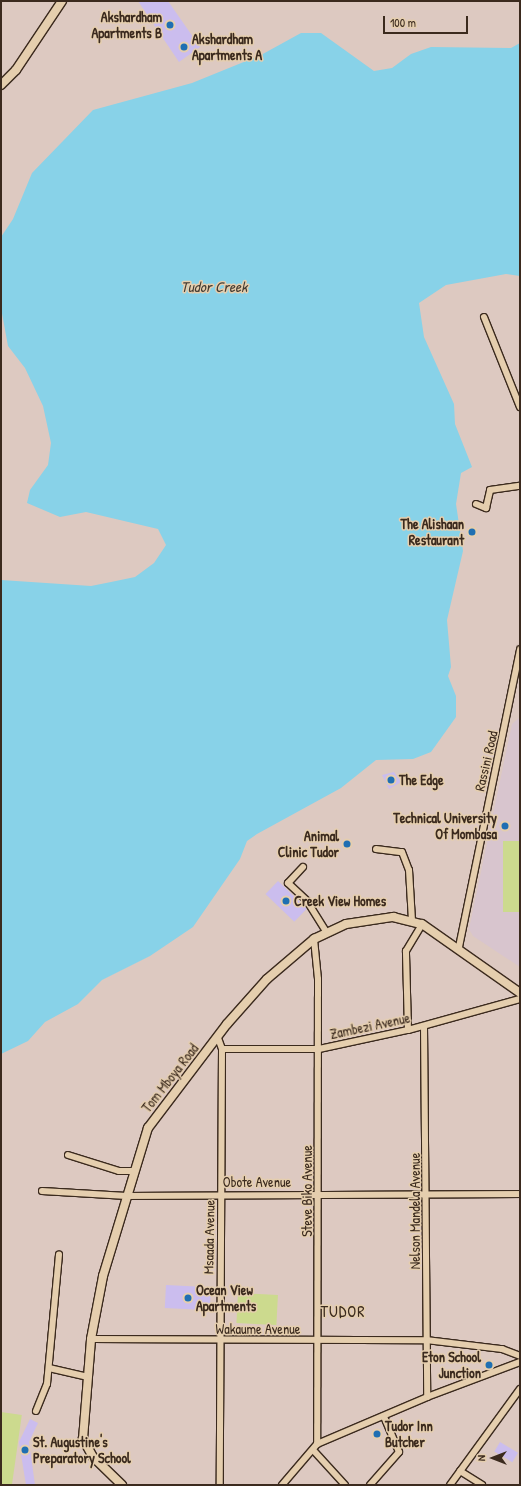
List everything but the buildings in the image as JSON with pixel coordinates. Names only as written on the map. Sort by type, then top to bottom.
[{"type":"main road","points":[[1,85],[16,70],[62,1]]},
{"type":"main road","name":"Tom Mboya Road","points":[[122,1485],[85,1445],[87,1378],[91,1339],[103,1276],[126,1196],[148,1128],[244,1002],[314,939],[326,932],[367,920],[393,917],[412,920],[422,924],[459,947],[520,993]]},
{"type":"street","points":[[484,318],[520,407]]},
{"type":"street","points":[[514,391],[520,387]]},
{"type":"street","points":[[476,504],[486,508],[490,490],[520,486]]},
{"type":"street","name":"Rassini Road","points":[[459,947],[520,650]]},
{"type":"street","points":[[376,849],[402,852],[409,870],[412,920]]},
{"type":"street","points":[[303,867],[288,883],[307,901],[326,932]]},
{"type":"street","points":[[408,1030],[406,951],[422,924]]},
{"type":"street","name":"Steve Biko Avenue","points":[[314,939],[319,1049],[320,1194],[317,1444]]},
{"type":"street","name":"Zambezi Avenue","points":[[222,1049],[319,1049],[408,1030],[520,999]]},
{"type":"street","name":"Nelson Mandela Avenue","points":[[424,1026],[428,1196],[426,1340],[427,1397]]},
{"type":"street","name":"Msaada Avenue","points":[[218,1038],[222,1049],[220,1485]]},
{"type":"street","points":[[68,1155],[119,1171],[134,1171]]},
{"type":"street","name":"Obote Avenue","points":[[42,1191],[126,1196],[320,1194],[428,1196],[520,1194]]},
{"type":"street","points":[[36,1411],[49,1368],[59,1255]]},
{"type":"street","name":"Wakaume Avenue","points":[[91,1339],[220,1341],[426,1340],[502,1349],[520,1356]]},
{"type":"street","points":[[282,1485],[314,1451],[317,1444],[427,1397],[520,1362]]},
{"type":"street","points":[[49,1368],[87,1378]]},
{"type":"street","points":[[450,1485],[520,1389]]},
{"type":"street","points":[[370,1485],[399,1452],[384,1416]]},
{"type":"street","points":[[314,1451],[345,1485]]},
{"type":"street","points":[[460,1471],[482,1485]]},
{"type":"shaded area","name":"Technical University Of Mombasa","points":[[520,717],[520,967],[473,936],[469,929],[512,724]]},
{"type":"green space","points":[[503,841],[520,841],[520,912],[503,912]]},
{"type":"green space","points":[[238,1293],[278,1295],[276,1325],[236,1323]]},
{"type":"green space","points":[[1,1412],[22,1415],[12,1485],[1,1485]]},
{"type":"water","name":"Tudor Creek","points":[[301,33],[321,33],[374,71],[392,68],[411,54],[431,47],[511,48],[520,43],[520,276],[506,274],[446,285],[419,303],[424,337],[454,404],[455,424],[472,467],[461,473],[456,504],[463,551],[447,620],[451,667],[448,676],[456,696],[456,717],[431,752],[413,759],[376,760],[341,788],[247,841],[240,859],[193,927],[150,956],[102,980],[78,1004],[45,1022],[28,1041],[1,1054],[1,580],[91,586],[135,577],[154,563],[166,545],[158,529],[86,512],[60,517],[27,503],[30,490],[48,465],[51,443],[43,406],[25,368],[8,346],[1,308],[1,237],[13,219],[32,173],[93,110],[192,83],[261,55]]},
{"type":"place","name":"Akshardham Apartments B","points":[[170,25]]},
{"type":"place","name":"Akshardham Apartments A","points":[[184,47]]},
{"type":"place","name":"The Alishaan Restaurant","points":[[472,532]]},
{"type":"place","name":"The Edge","points":[[391,780]]},
{"type":"place","name":"Technical University Of Mombasa","points":[[505,826]]},
{"type":"place","name":"Animal Clinic Tudor","points":[[347,844]]},
{"type":"place","name":"Creek View Homes","points":[[286,901]]},
{"type":"place","name":"Ocean View Apartments","points":[[188,1298]]},
{"type":"place","name":"Eton School Junction","points":[[489,1365]]},
{"type":"place","name":"Tudor Inn Butcher","points":[[377,1434]]},
{"type":"place","name":"St. Augustine's Preparatory School","points":[[25,1450]]},
{"type":"district","name":"TUDOR","points":[[343,1311]]}]
